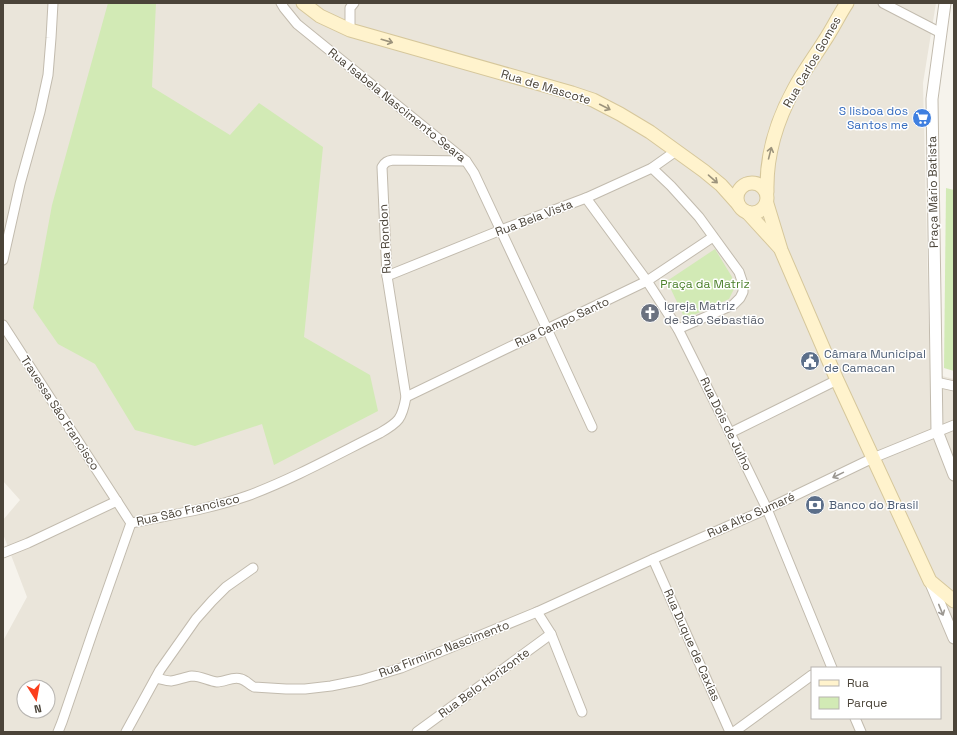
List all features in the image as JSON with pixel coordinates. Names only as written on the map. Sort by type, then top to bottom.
[{"type":"main road","name":"Rua de Mascote","points":[[303,3],[320,16],[350,30],[593,100],[650,132],[704,171],[720,185],[781,250]]},
{"type":"main road","name":"Rua Carlos Gomes","points":[[781,250],[767,198],[766,177],[769,157],[783,111],[794,89],[826,38],[844,4]]},
{"type":"main road","points":[[752,182],[763,187],[767,198],[763,209],[752,213],[742,208],[737,198],[741,187],[752,182]]},
{"type":"main road","points":[[781,250],[837,380],[930,581],[954,601]]},
{"type":"street","points":[[3,260],[20,184],[40,112],[48,75],[52,38],[53,3]]},
{"type":"street","name":"Rua Isabela Nascimento Seara","points":[[281,3],[297,24],[466,161],[474,173],[592,427]]},
{"type":"street","points":[[350,30],[350,8],[354,3]]},
{"type":"street","points":[[883,3],[941,33]]},
{"type":"street","name":"Praça Mário Batista","points":[[936,431],[932,98],[945,3]]},
{"type":"street","name":"Rua Bela Vista","points":[[386,276],[586,198],[652,168],[676,151]]},
{"type":"street","name":"Rua Rondon","points":[[406,397],[386,276],[382,167],[384,163],[393,160],[466,161]]},
{"type":"street","points":[[652,168],[671,186],[698,217],[739,272],[743,284],[743,292],[740,298],[733,305],[678,329]]},
{"type":"street","name":"Rua Dois de Julho","points":[[586,198],[647,282],[678,329],[767,509],[831,665]]},
{"type":"street","name":"Rua Campo Santo","points":[[406,397],[647,282],[713,237]]},
{"type":"street","name":"Travessa São Francisco","points":[[3,325],[131,523]]},
{"type":"street","points":[[730,433],[837,380]]},
{"type":"street","points":[[936,382],[954,386]]},
{"type":"street","name":"Rua São Francisco","points":[[58,732],[131,523],[209,507],[246,496],[277,484],[380,433],[391,426],[400,418],[404,410],[406,397]]},
{"type":"street","name":"Rua Alto Sumaré","points":[[653,559],[767,509],[873,458],[936,431],[954,425]]},
{"type":"street","points":[[936,431],[954,475]]},
{"type":"street","points":[[3,553],[28,543],[117,501]]},
{"type":"street","name":"Rua Firmino Nascimento","points":[[156,678],[171,681],[195,676],[219,682],[240,678],[254,687],[286,689],[305,689],[331,686],[361,680],[401,668],[537,612],[653,559]]},
{"type":"street","name":"Rua Duque de Caxias","points":[[653,559],[730,732]]},
{"type":"street","points":[[126,732],[160,670],[196,619],[212,600],[226,587],[253,568]]},
{"type":"street","points":[[930,581],[954,638]]},
{"type":"street","points":[[537,612],[550,634],[582,712]]},
{"type":"street","name":"Rua Belo Horizonte","points":[[417,732],[550,634]]},
{"type":"street","points":[[734,732],[811,676]]},
{"type":"street","points":[[854,719],[861,732]]},
{"type":"shaded area","points":[[3,3],[936,3],[923,83],[930,373],[954,379],[954,732],[3,732],[3,641],[27,597],[3,534],[3,520],[20,500],[3,481]]},
{"type":"green space","points":[[108,3],[156,3],[152,87],[230,135],[259,103],[323,147],[304,337],[370,375],[378,411],[274,465],[262,424],[195,446],[135,430],[95,364],[58,344],[33,308],[52,205]]},
{"type":"green space","points":[[946,188],[954,190],[954,371],[944,368]]},
{"type":"green space","name":"Praça da Matriz","points":[[715,249],[732,277],[734,289],[729,299],[685,319],[667,281]]},
{"type":"place","name":"S lisboa dos Santos me","points":[[922,118]]},
{"type":"place","name":"Igreja Matriz de São Sebastião","points":[[650,313]]},
{"type":"place","name":"Câmara Municipal de Camacan","points":[[810,361]]},
{"type":"place","name":"Banco do Brasil","points":[[815,505]]}]
